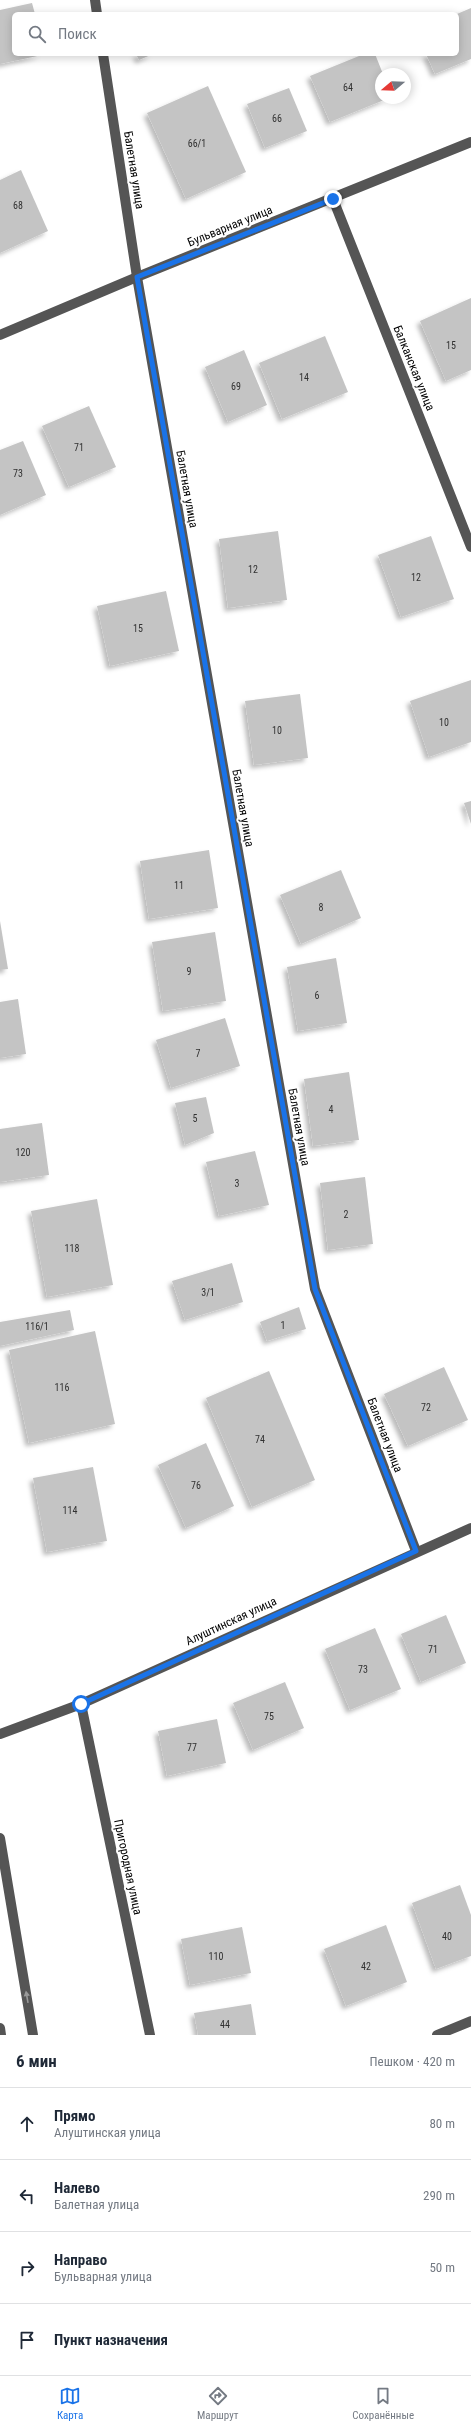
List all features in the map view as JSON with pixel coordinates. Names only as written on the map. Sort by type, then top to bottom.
[{"type":"street","points":[[94,0],[97,12]]},
{"type":"street","name":"Балетная улица","points":[[103,56],[137,277],[315,1289],[416,1551]]},
{"type":"street","name":"Бульварная улица","points":[[0,335],[137,277],[471,142]]},
{"type":"street","name":"Балканская улица","points":[[333,199],[471,547]]},
{"type":"street","name":"Алуштинская улица","points":[[0,1734],[81,1704],[416,1551],[471,1528]]},
{"type":"street","name":"Пригородная улица","points":[[81,1704],[150,2035]]},
{"type":"street","points":[[0,1838],[33,2035]]},
{"type":"street","points":[[437,2035],[471,2021]]},
{"type":"street","points":[[0,2028],[1,2035]]},
{"type":"building","points":[[32,3],[34,12],[12,12],[12,56],[37,56],[0,64],[0,10]]},
{"type":"building","points":[[471,8],[471,59],[435,74],[427,56],[459,56],[459,13]]},
{"type":"building","points":[[137,56],[148,56],[139,60]]},
{"type":"building","points":[[359,56],[376,56],[381,68],[375,68],[375,104],[330,122],[310,76]]},
{"type":"building","points":[[208,86],[246,172],[186,199],[147,113]]},
{"type":"building","points":[[289,88],[307,131],[265,148],[247,104]]},
{"type":"building","points":[[21,170],[48,231],[0,253],[0,180]]},
{"type":"building","points":[[471,298],[471,370],[446,381],[420,321]]},
{"type":"building","points":[[325,336],[348,392],[282,419],[259,363]]},
{"type":"building","points":[[244,350],[267,405],[228,422],[205,367]]},
{"type":"building","points":[[89,406],[116,467],[69,487],[42,426]]},
{"type":"building","points":[[23,441],[46,495],[0,515],[0,450]]},
{"type":"building","points":[[278,531],[287,600],[228,608],[219,539]]},
{"type":"building","points":[[431,536],[454,599],[401,617],[378,555]]},
{"type":"building","points":[[166,591],[179,651],[110,666],[97,606]]},
{"type":"building","points":[[471,680],[471,742],[429,757],[410,701]]},
{"type":"building","points":[[300,694],[308,758],[254,765],[245,701]]},
{"type":"building","points":[[471,801],[471,824],[464,803]]},
{"type":"building","points":[[209,850],[218,908],[149,919],[140,861]]},
{"type":"building","points":[[341,870],[361,918],[301,944],[280,895]]},
{"type":"building","points":[[0,921],[8,969],[0,970]]},
{"type":"building","points":[[215,932],[226,1001],[163,1011],[152,942]]},
{"type":"building","points":[[336,958],[347,1023],[298,1031],[287,967]]},
{"type":"building","points":[[18,999],[26,1054],[0,1058],[0,1002]]},
{"type":"building","points":[[225,1018],[240,1066],[171,1088],[156,1040]]},
{"type":"building","points":[[349,1072],[359,1140],[313,1146],[304,1079]]},
{"type":"building","points":[[206,1097],[214,1133],[185,1145],[175,1103]]},
{"type":"building","points":[[42,1123],[49,1175],[0,1182],[0,1129]]},
{"type":"building","points":[[255,1151],[269,1205],[219,1216],[206,1162]]},
{"type":"building","points":[[365,1177],[373,1244],[328,1250],[320,1183]]},
{"type":"building","points":[[97,1199],[113,1285],[47,1297],[31,1211]]},
{"type":"building","points":[[232,1263],[243,1302],[185,1320],[172,1281]]},
{"type":"building","points":[[299,1307],[306,1329],[267,1341],[260,1322]]},
{"type":"building","points":[[70,1310],[74,1330],[0,1346],[0,1322]]},
{"type":"building","points":[[95,1331],[115,1424],[29,1443],[9,1350]]},
{"type":"building","points":[[444,1367],[468,1420],[408,1446],[384,1394]]},
{"type":"building","points":[[269,1371],[315,1480],[252,1507],[206,1398]]},
{"type":"building","points":[[206,1443],[234,1506],[186,1528],[158,1465]]},
{"type":"building","points":[[93,1467],[107,1541],[47,1552],[33,1478]]},
{"type":"building","points":[[446,1615],[466,1663],[421,1682],[401,1634]]},
{"type":"building","points":[[375,1628],[401,1689],[350,1710],[325,1649]]},
{"type":"building","points":[[285,1682],[304,1728],[253,1750],[233,1703]]},
{"type":"building","points":[[217,1719],[226,1763],[167,1776],[158,1731]]},
{"type":"building","points":[[460,1885],[471,1915],[471,1956],[436,1969],[412,1903]]},
{"type":"building","points":[[386,1925],[407,1982],[346,2006],[324,1949]]},
{"type":"building","points":[[242,1927],[251,1973],[190,1985],[181,1939]]},
{"type":"building","points":[[251,2004],[256,2035],[198,2035],[194,2013]]},
{"type":"route","points":[[81,1704],[416,1551],[315,1289],[137,277],[333,199]]}]
